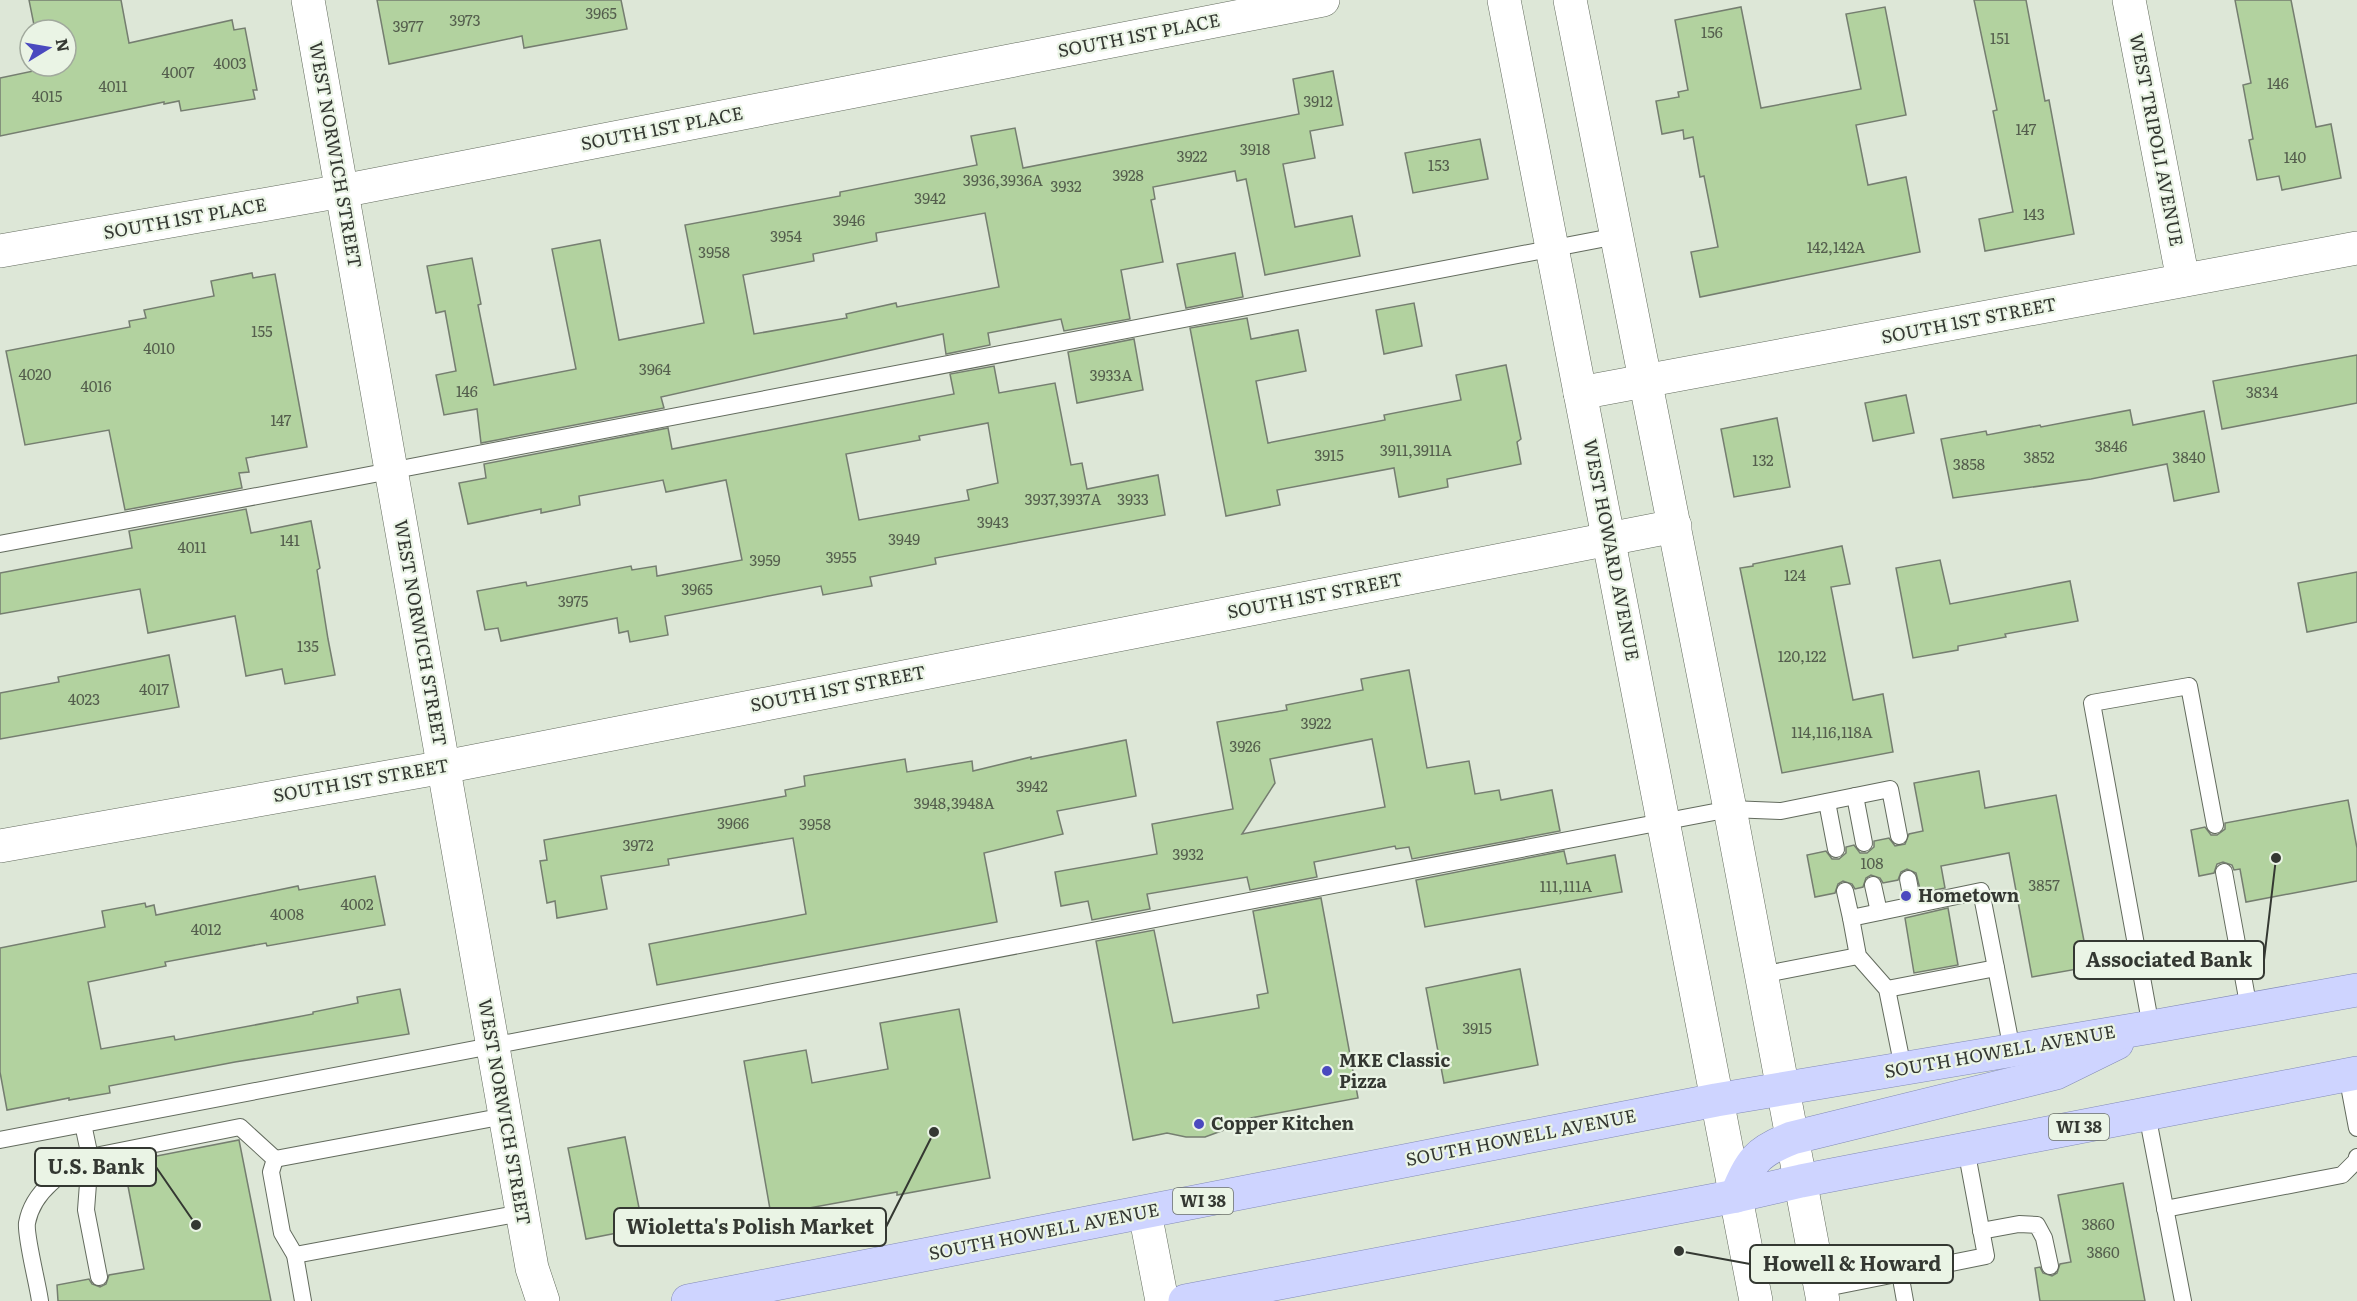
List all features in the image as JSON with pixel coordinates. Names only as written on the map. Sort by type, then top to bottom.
[{"type":"main road","name":"SOUTH HOWELL AVENUE","points":[[688,1301],[1716,1100],[2357,990]]},
{"type":"main road","points":[[1736,1196],[1749,1165],[1769,1147],[1792,1138],[2056,1073],[2151,1027]]},
{"type":"main road","name":"WI 38","points":[[1185,1301],[1736,1196],[1801,1181],[2352,1074]]},
{"type":"street","name":"WEST NORWICH STREET","points":[[308,0],[522,1213],[532,1268],[543,1301]]},
{"type":"street","name":"SOUTH 1ST PLACE","points":[[0,251],[342,191],[1323,0]]},
{"type":"street","name":"WEST HOWARD AVENUE","points":[[1504,0],[1756,1301]]},
{"type":"street","points":[[1570,0],[1647,381],[1822,1295]]},
{"type":"street","name":"WEST TRIPOLI AVENUE","points":[[2129,0],[2183,280]]},
{"type":"street","name":"SOUTH 1ST STREET","points":[[1580,393],[2357,248]]},
{"type":"street","name":"SOUTH 1ST STREET","points":[[0,846],[444,767],[1675,526]]},
{"type":"street","points":[[1144,1213],[1162,1301]]},
{"type":"lane","points":[[0,543],[391,471],[1617,236]]},
{"type":"lane","points":[[2151,1027],[2092,703],[2189,686],[2215,825]]},
{"type":"lane","points":[[0,1140],[1730,810],[1780,811],[1890,789],[1899,836]]},
{"type":"lane","points":[[1855,796],[1864,843]]},
{"type":"lane","points":[[1827,802],[1836,849]]},
{"type":"lane","points":[[2224,872],[2249,1009]]},
{"type":"lane","points":[[1908,879],[1913,905]]},
{"type":"lane","points":[[1873,885],[1879,912]]},
{"type":"lane","points":[[1845,891],[1858,956],[1887,989],[1903,1068]]},
{"type":"lane","points":[[1851,918],[1981,891],[2012,1050]]},
{"type":"lane","points":[[1761,975],[1858,956]]},
{"type":"lane","points":[[1887,989],[1996,968]]},
{"type":"lane","points":[[2352,1074],[2357,1128]]},
{"type":"lane","points":[[2147,1114],[2183,1301]]},
{"type":"lane","points":[[276,1159],[505,1116]]},
{"type":"lane","points":[[83,1124],[90,1157],[86,1210],[99,1277]]},
{"type":"lane","points":[[40,1301],[27,1224],[37,1197],[61,1174],[90,1157],[240,1127],[276,1159]]},
{"type":"lane","points":[[1822,1295],[1900,1273],[1986,1256],[1966,1149]]},
{"type":"lane","points":[[2165,1209],[2342,1175],[2357,1157]]},
{"type":"lane","points":[[276,1159],[271,1172],[282,1233],[295,1255],[303,1301]]},
{"type":"lane","points":[[295,1255],[522,1213]]},
{"type":"lane","points":[[1981,1231],[2019,1224],[2037,1225],[2044,1238],[2050,1266]]},
{"type":"lane","points":[[1900,1273],[1905,1301]]},
{"type":"building","points":[[29,0],[121,0],[129,43],[232,20],[234,30],[245,28],[257,90],[253,90],[255,99],[181,111],[179,101],[164,104],[164,102],[0,136],[0,78],[18,74],[18,78],[78,78],[78,18],[33,18]]},
{"type":"building","points":[[377,0],[621,0],[627,29],[524,48],[522,36],[389,64]]},
{"type":"building","points":[[1974,0],[2026,0],[2045,101],[2049,100],[2074,234],[1985,251],[1979,219],[2013,212],[1993,111],[1997,110]]},
{"type":"building","points":[[2235,0],[2291,0],[2316,127],[2331,124],[2341,178],[2282,190],[2279,176],[2257,180],[2249,140],[2253,139],[2243,85],[2251,83]]},
{"type":"building","points":[[1741,7],[1761,108],[1861,89],[1846,14],[1885,7],[1906,115],[1856,125],[1868,185],[1906,177],[1920,252],[1700,297],[1691,252],[1718,247],[1704,176],[1700,177],[1693,137],[1684,139],[1683,130],[1662,134],[1656,101],[1679,97],[1678,92],[1688,90],[1675,20]]},
{"type":"building","points":[[1333,71],[1343,125],[1310,131],[1315,158],[1283,164],[1295,227],[1352,216],[1360,256],[1265,275],[1246,179],[1237,181],[1235,171],[1153,187],[1155,199],[1151,200],[1163,262],[1121,270],[1130,319],[1064,331],[1061,319],[988,333],[990,345],[946,354],[943,334],[661,397],[664,408],[481,443],[477,409],[444,415],[436,375],[456,371],[445,311],[436,313],[427,266],[472,258],[481,304],[478,305],[494,385],[576,369],[552,249],[600,240],[619,340],[704,323],[685,225],[840,196],[840,192],[977,165],[971,136],[1015,128],[1023,168],[1299,114],[1293,79]],"holes":[[[985,213],[999,287],[897,307],[896,303],[846,314],[847,318],[754,334],[743,275],[814,261],[813,254],[877,241],[876,233]]]},
{"type":"building","points":[[1480,139],[1488,179],[1413,193],[1405,153]]},
{"type":"building","points":[[1235,253],[1243,297],[1186,308],[1177,264]]},
{"type":"building","points":[[252,273],[253,278],[275,274],[307,447],[246,458],[249,472],[239,473],[242,488],[125,510],[109,430],[25,445],[6,351],[130,327],[129,321],[146,318],[144,310],[214,296],[211,281]]},
{"type":"building","points":[[1414,303],[1422,346],[1384,354],[1376,310]]},
{"type":"building","points":[[1247,318],[1251,339],[1298,330],[1306,371],[1256,381],[1268,443],[1385,420],[1384,415],[1461,400],[1456,375],[1506,365],[1521,439],[1517,442],[1521,464],[1447,479],[1448,487],[1399,497],[1394,468],[1277,490],[1280,505],[1226,516],[1190,328]]},
{"type":"building","points":[[1134,339],[1143,390],[1077,403],[1068,352]]},
{"type":"building","points":[[2357,355],[2357,403],[2222,429],[2213,381]]},
{"type":"building","points":[[994,366],[999,393],[1055,383],[1071,465],[1082,463],[1087,489],[1158,475],[1165,515],[935,558],[936,564],[870,577],[872,586],[823,595],[821,586],[665,616],[668,635],[630,642],[628,631],[619,633],[617,618],[501,641],[498,628],[485,630],[477,591],[526,582],[527,586],[631,566],[632,570],[656,566],[657,576],[742,560],[726,480],[666,492],[663,480],[579,496],[580,505],[541,513],[541,509],[468,524],[459,483],[486,478],[484,464],[668,428],[672,449],[954,394],[950,374]],"holes":[[[988,423],[998,483],[967,490],[969,500],[859,520],[846,454],[920,440],[919,436]]]},
{"type":"building","points":[[1906,395],[1914,433],[1873,441],[1865,403]]},
{"type":"building","points":[[2130,410],[2133,425],[2204,411],[2219,492],[2174,501],[2167,464],[2091,479],[1953,498],[1941,439],[1986,431],[1987,435],[2040,425],[2041,427]]},
{"type":"building","points":[[1777,418],[1790,487],[1734,497],[1721,429]]},
{"type":"building","points":[[246,509],[251,533],[311,521],[335,675],[285,684],[282,669],[246,676],[235,616],[148,633],[140,589],[0,614],[0,573],[132,548],[129,531]]},
{"type":"building","points":[[1842,546],[1850,584],[1831,587],[1853,700],[1883,694],[1893,752],[1782,773],[1740,568]]},
{"type":"building","points":[[1940,560],[1950,604],[2070,581],[2078,621],[2005,634],[2006,637],[1958,646],[1958,650],[1913,658],[1896,568]]},
{"type":"building","points":[[2357,572],[2357,622],[2307,632],[2298,583]]},
{"type":"building","points":[[169,655],[179,707],[0,739],[0,693],[59,682],[58,677]]},
{"type":"building","points":[[1409,670],[1427,768],[1469,761],[1475,794],[1499,790],[1501,800],[1552,790],[1560,831],[1412,859],[1409,847],[1396,849],[1395,846],[1314,862],[1317,877],[1250,890],[1247,877],[1147,894],[1150,909],[1092,920],[1088,901],[1061,906],[1055,872],[1157,854],[1152,824],[1233,809],[1217,722],[1287,710],[1286,705],[1363,690],[1361,679]],"holes":[[[1372,739],[1385,807],[1242,834],[1275,783],[1270,759]]]},
{"type":"building","points":[[1126,740],[1136,796],[1057,811],[1063,834],[984,853],[997,922],[657,985],[649,944],[806,914],[793,838],[668,859],[669,865],[601,876],[607,909],[557,918],[555,901],[547,903],[540,861],[547,860],[544,840],[786,796],[785,790],[805,786],[804,776],[905,759],[907,772],[972,761],[973,771],[1031,757],[1031,759]]},
{"type":"building","points":[[1979,771],[1985,808],[2056,795],[2089,967],[2032,977],[2009,853],[1941,866],[1945,888],[1921,893],[1916,873],[1907,869],[1901,872],[1898,880],[1883,883],[1880,878],[1871,875],[1866,878],[1863,887],[1855,889],[1852,884],[1843,881],[1838,884],[1835,893],[1815,897],[1807,855],[1826,851],[1832,859],[1839,859],[1846,853],[1846,847],[1854,845],[1860,853],[1867,853],[1874,847],[1874,841],[1889,838],[1895,846],[1905,844],[1909,834],[1923,831],[1914,783]]},
{"type":"building","points":[[2348,800],[2357,848],[2357,881],[2246,902],[2240,869],[2234,870],[2232,865],[2223,862],[2217,864],[2214,873],[2199,876],[2191,830],[2205,827],[2211,835],[2217,835],[2225,829],[2225,823]]},
{"type":"building","points":[[1564,851],[1567,864],[1615,855],[1622,892],[1425,927],[1416,880]]},
{"type":"building","points":[[375,876],[385,925],[267,946],[266,943],[165,962],[166,966],[88,982],[101,1049],[174,1036],[175,1040],[313,1014],[313,1012],[358,1003],[357,997],[400,989],[409,1034],[235,1062],[109,1086],[110,1093],[7,1110],[0,1072],[0,948],[105,927],[102,911],[145,903],[146,907],[154,905],[156,915],[298,886],[299,890]]},
{"type":"building","points":[[1321,898],[1358,1098],[1240,1120],[1224,1130],[1205,1137],[1186,1137],[1167,1133],[1133,1140],[1096,941],[1154,930],[1173,1023],[1259,1008],[1257,995],[1268,993],[1253,911]]},
{"type":"building","points":[[1948,908],[1958,965],[1914,973],[1905,918]]},
{"type":"building","points":[[1520,969],[1538,1065],[1444,1083],[1426,988]]},
{"type":"building","points":[[959,1009],[990,1178],[771,1215],[744,1061],[806,1050],[812,1083],[888,1069],[880,1023]]},
{"type":"building","points":[[625,1137],[643,1228],[586,1239],[568,1148]]},
{"type":"building","points":[[239,1140],[271,1301],[58,1301],[57,1285],[89,1279],[92,1284],[100,1287],[106,1284],[109,1275],[144,1269],[127,1181],[140,1178],[136,1160]]},
{"type":"building","points":[[2123,1183],[2145,1301],[2040,1301],[2035,1268],[2040,1267],[2043,1273],[2052,1276],[2057,1273],[2060,1264],[2071,1262],[2058,1195]]},
{"type":"place","name":"Associated Bank","points":[[2276,858]]},
{"type":"place","name":"Hometown","points":[[1906,896]]},
{"type":"place","name":"MKE Classic Pizza","points":[[1327,1071]]},
{"type":"place","name":"Copper Kitchen","points":[[1199,1124]]},
{"type":"place","name":"Wioletta's Polish Market","points":[[934,1132]]},
{"type":"place","name":"U.S. Bank","points":[[196,1225]]},
{"type":"place","name":"Howell & Howard","points":[[1679,1251]]}]
